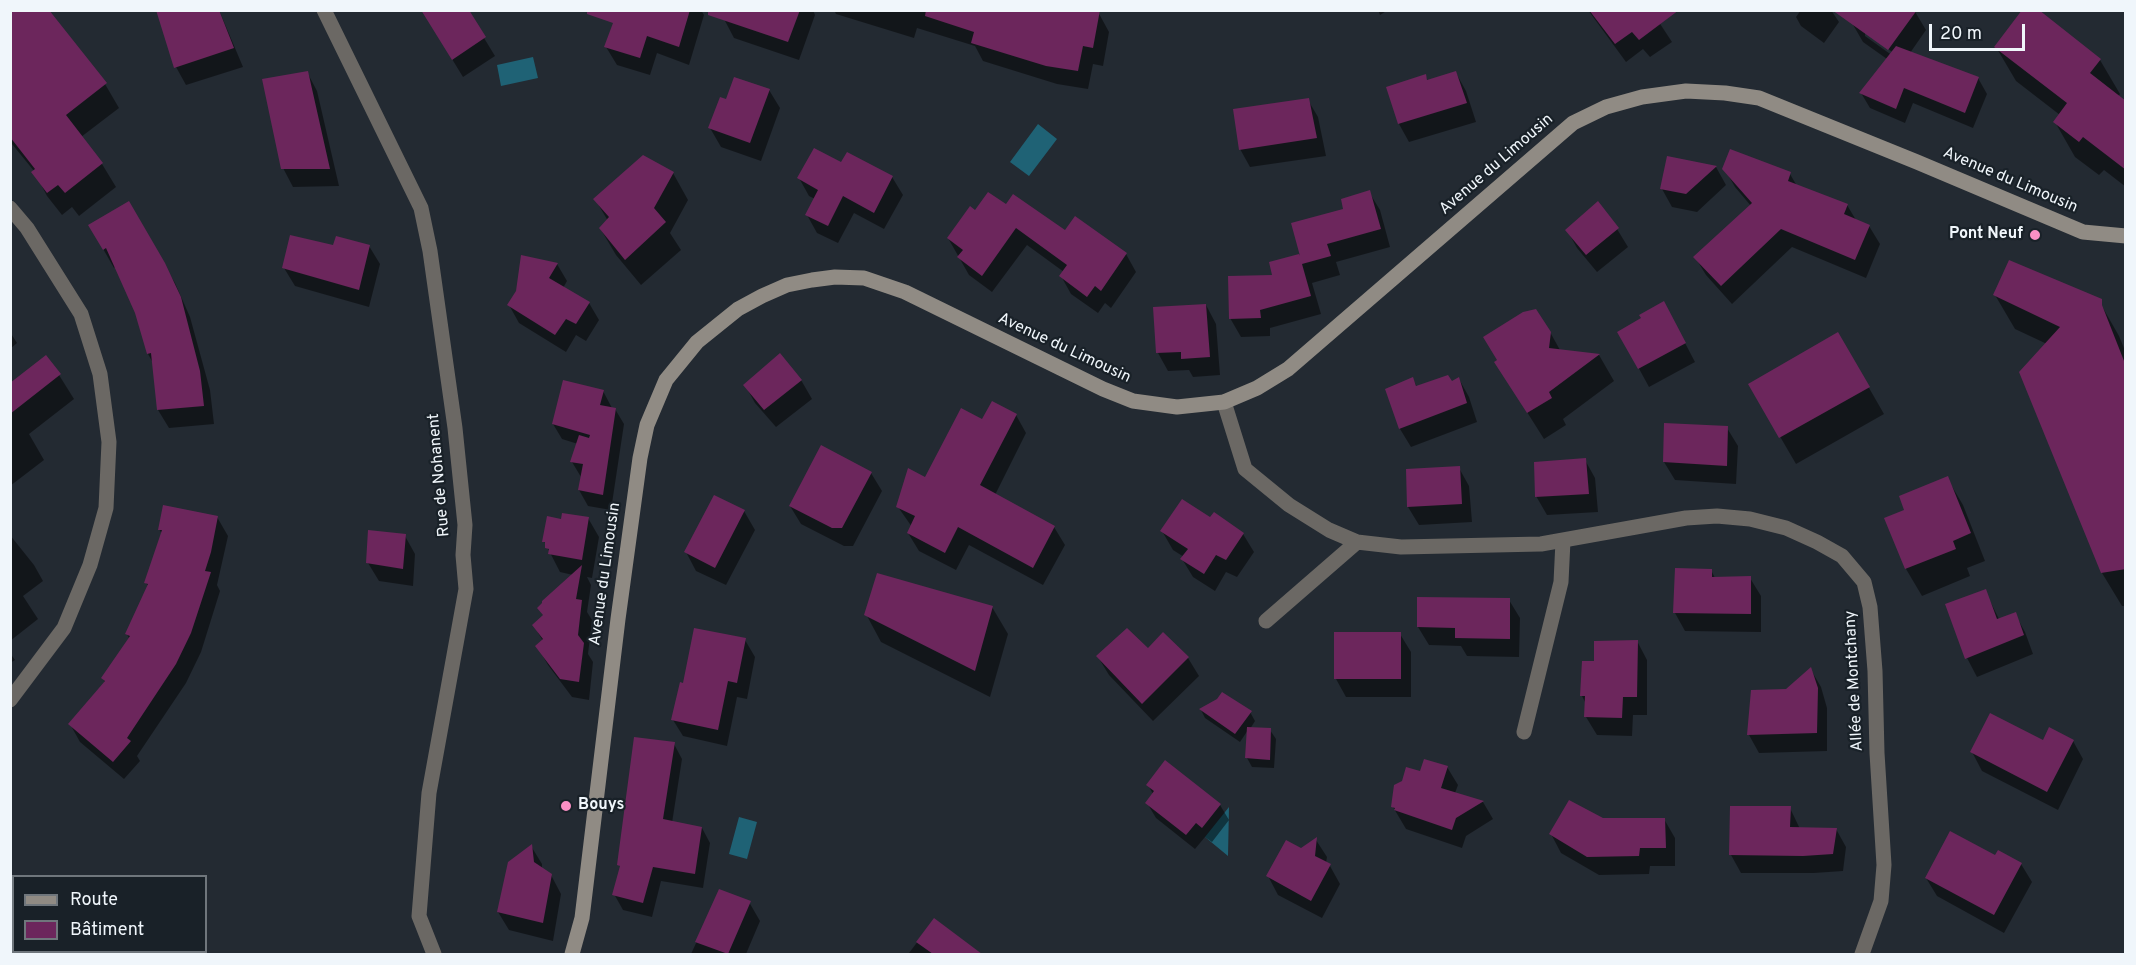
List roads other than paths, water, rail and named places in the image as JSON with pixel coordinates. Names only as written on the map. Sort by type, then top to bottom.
[{"type":"main road","name":"Avenue du Limousin","points":[[572,954],[582,918],[618,619],[640,458],[647,425],[666,381],[697,342],[738,309],[762,296],[787,285],[835,277],[864,278],[905,292],[1103,389],[1133,401],[1177,407],[1224,402],[1257,388],[1288,369],[1574,123],[1606,107],[1641,97],[1686,91],[1759,98],[2083,232],[2126,236]]},
{"type":"street","name":"Rue de Nohanent","points":[[324,10],[420,208],[430,251],[455,428],[465,525],[463,555],[466,589],[429,793],[419,916],[434,954]]},
{"type":"street","points":[[10,208],[27,228],[81,314],[100,374],[109,442],[106,508],[90,565],[64,628],[10,700]]},
{"type":"street","name":"Allée de Montchany","points":[[1224,402],[1245,469],[1289,505],[1329,530],[1357,542],[1401,547],[1541,544],[1686,518],[1716,516],[1750,519],[1786,528],[1842,556],[1864,582],[1870,608],[1875,671],[1877,753],[1884,865],[1881,901],[1862,954]]},
{"type":"street","points":[[1524,732],[1562,582],[1563,541]]},
{"type":"street","points":[[1266,621],[1357,542]]},
{"type":"water","points":[[533,57],[538,78],[501,86],[497,65]]},
{"type":"water","points":[[1038,124],[1057,139],[1029,176],[1010,162]]},
{"type":"water","points":[[1229,807],[1228,856],[1205,837]]},
{"type":"water","points":[[739,817],[757,822],[747,859],[729,854]]},
{"type":"place","name":"Pont Neuf","points":[[2035,235]]},
{"type":"place","name":"Bouys","points":[[566,806]]}]
